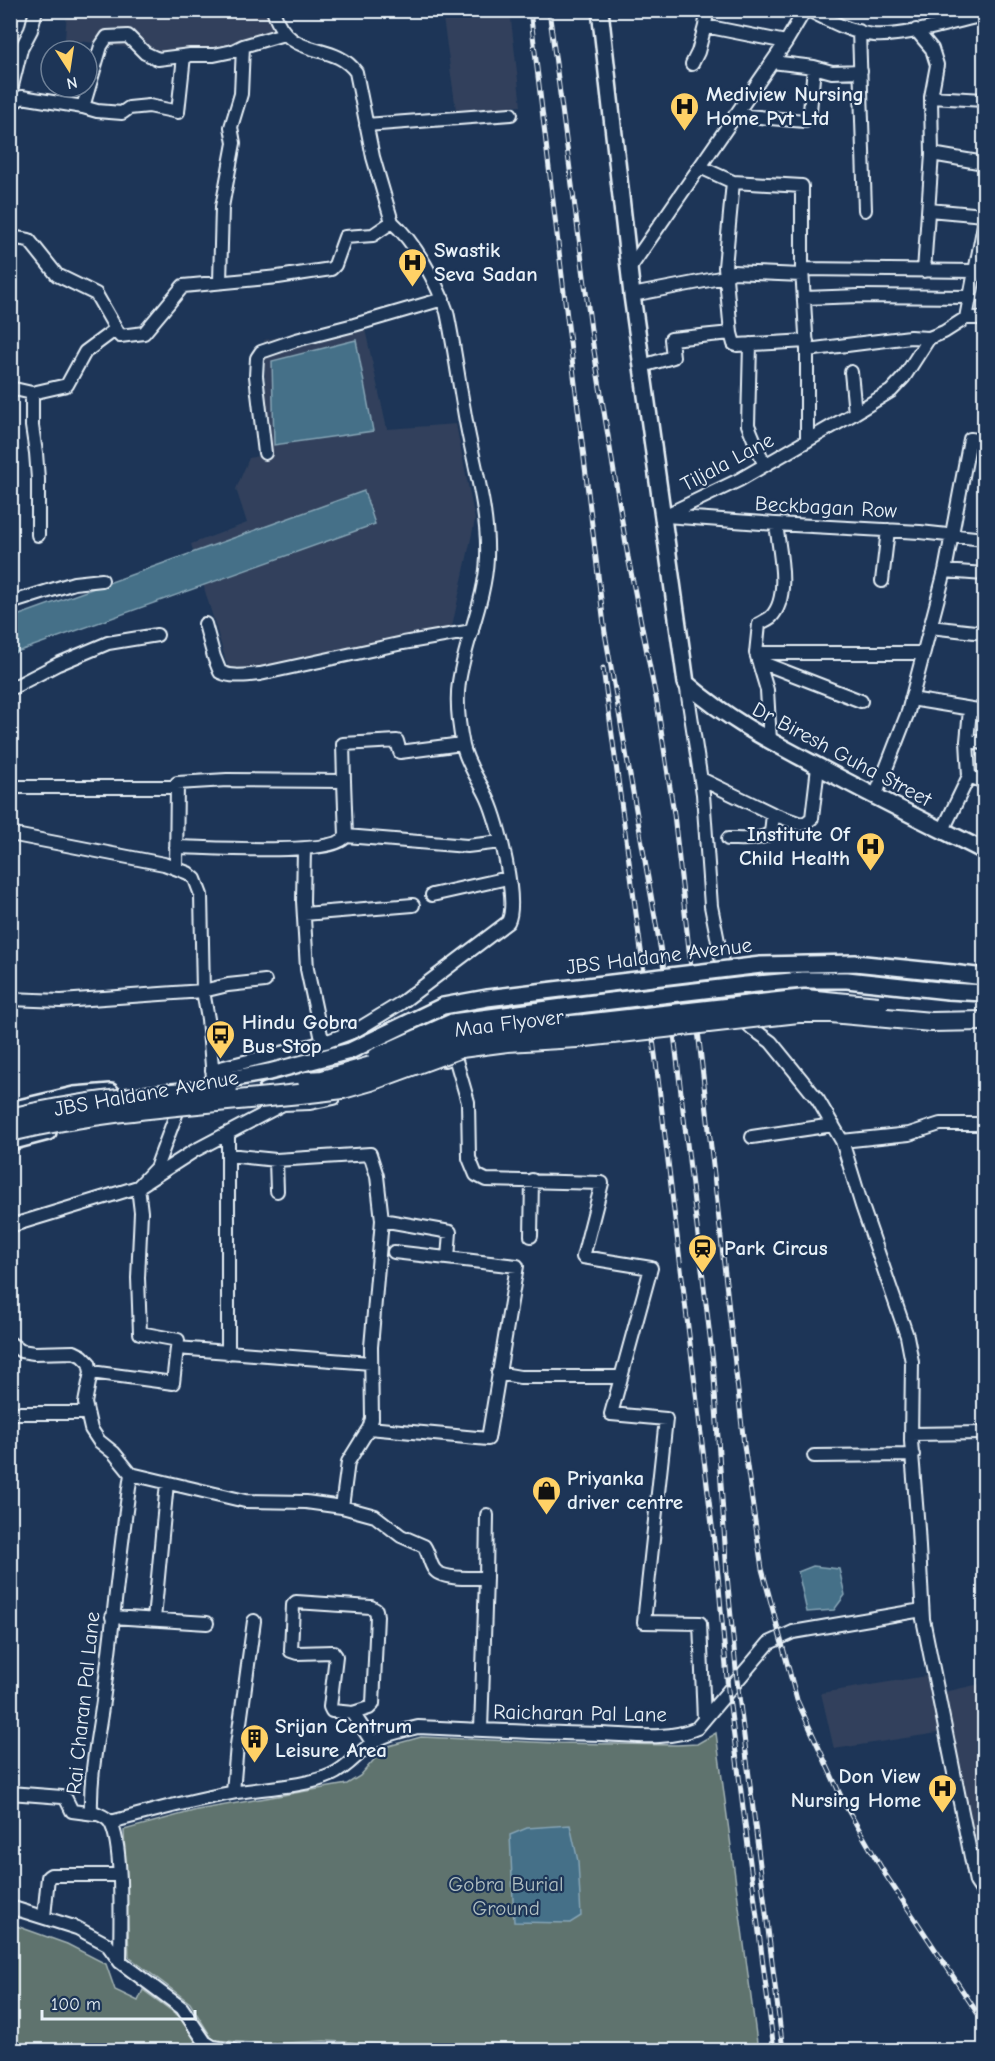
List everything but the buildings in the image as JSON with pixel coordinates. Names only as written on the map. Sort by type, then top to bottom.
[{"type":"highway","name":"Maa Flyover","points":[[10,1118],[55,1107],[109,1100],[323,1080],[465,1034],[584,1024],[805,999],[936,1009],[984,1008]]},
{"type":"highway","name":"Maa Flyover","points":[[10,1132],[103,1114],[343,1089],[461,1048],[507,1042],[577,1038],[798,1013],[831,1013],[931,1022],[984,1021]]},
{"type":"main road","points":[[600,10],[632,295],[686,682]]},
{"type":"main road","name":"Dr Biresh Guha Street","points":[[686,682],[713,706],[745,728],[875,797],[984,851]]},
{"type":"main road","name":"JBS Haldane Avenue","points":[[10,1142],[79,1127],[215,1106],[337,1072],[354,1058],[443,1006],[487,998],[761,965],[855,963],[984,977]]},
{"type":"main road","points":[[10,1110],[74,1095],[174,1085],[213,1076],[269,1072],[354,1058],[452,1022],[586,1004],[802,980],[848,980],[984,993]]},
{"type":"street","points":[[10,94],[21,49],[31,30],[36,10]]},
{"type":"street","points":[[273,10],[278,26],[294,42],[339,57],[349,62],[356,72]]},
{"type":"street","points":[[692,64],[698,52],[707,10]]},
{"type":"street","points":[[630,268],[806,10],[844,27],[874,35],[916,30],[984,15]]},
{"type":"street","points":[[705,26],[786,42]]},
{"type":"street","points":[[916,30],[932,49],[937,65],[931,98],[932,154],[924,271]]},
{"type":"street","points":[[859,31],[865,210]]},
{"type":"street","points":[[83,107],[101,45],[107,37],[128,36],[145,53],[158,59],[214,55],[284,34]]},
{"type":"street","points":[[220,282],[222,207],[234,143],[231,127],[240,94],[243,46]]},
{"type":"street","points":[[213,1076],[355,1031],[401,1003],[508,922],[512,916],[508,878],[490,802],[470,766],[462,744],[458,685],[487,560],[483,498],[443,300],[421,258],[392,222],[373,158],[356,72],[355,52]]},
{"type":"street","points":[[10,105],[22,97],[97,111],[122,112],[129,108],[149,106],[178,112],[184,56]]},
{"type":"street","points":[[772,62],[814,67],[832,72],[861,71]]},
{"type":"street","points":[[735,115],[805,121],[810,111],[814,67]]},
{"type":"street","points":[[931,98],[984,100]]},
{"type":"street","points":[[366,124],[511,114]]},
{"type":"street","points":[[932,154],[984,163]]},
{"type":"street","points":[[700,167],[733,182],[725,277],[734,344],[807,346],[910,337],[929,338],[944,332],[966,318],[984,318]]},
{"type":"street","name":"Tiljala Lane","points":[[733,182],[802,186],[802,272],[807,346],[807,441]]},
{"type":"street","points":[[929,210],[984,215]]},
{"type":"street","points":[[10,237],[29,240],[57,275],[96,294],[120,336],[144,333],[183,286],[332,269],[345,237],[373,235],[392,222]]},
{"type":"street","points":[[966,318],[984,225]]},
{"type":"street","points":[[632,295],[725,277],[733,272],[975,272]]},
{"type":"street","points":[[805,298],[969,297]]},
{"type":"street","points":[[265,453],[256,376],[257,358],[261,352],[296,340],[443,300]]},
{"type":"street","points":[[10,388],[32,393],[67,385],[85,352],[116,329]]},
{"type":"street","points":[[642,366],[673,357],[671,339],[731,333]]},
{"type":"street","name":"Tiljala Lane","points":[[664,516],[739,480],[891,390],[904,377],[929,338]]},
{"type":"street","points":[[750,344],[748,424],[764,465]]},
{"type":"street","points":[[852,372],[855,413]]},
{"type":"street","points":[[32,393],[32,426],[38,479],[38,535]]},
{"type":"street","points":[[875,797],[911,699],[945,571],[970,439],[984,441]]},
{"type":"street","name":"Beckbagan Row","points":[[664,516],[888,530],[984,539]]},
{"type":"street","points":[[770,741],[766,690],[757,657],[759,624],[772,616],[783,592],[776,524]]},
{"type":"street","points":[[882,581],[888,530]]},
{"type":"street","points":[[945,571],[984,574]]},
{"type":"street","points":[[10,603],[74,583],[102,580]]},
{"type":"street","points":[[205,624],[220,672],[240,676],[260,674],[403,643],[472,632]]},
{"type":"street","points":[[930,627],[984,633]]},
{"type":"street","points":[[10,689],[58,664],[108,643],[157,635]]},
{"type":"street","points":[[757,657],[923,653]]},
{"type":"street","points":[[757,657],[861,701]]},
{"type":"street","points":[[686,682],[701,779],[711,906],[722,962],[726,1004],[771,1042],[818,1100],[842,1141],[861,1206],[907,1336],[911,1358],[911,1434],[922,1610],[976,1882],[984,1894]]},
{"type":"street","points":[[911,699],[984,711]]},
{"type":"street","points":[[943,830],[969,776],[967,741],[970,710]]},
{"type":"street","points":[[176,847],[304,849],[336,844],[344,840],[346,836],[343,744],[397,741],[400,752],[462,744]]},
{"type":"street","points":[[967,741],[984,743]]},
{"type":"street","points":[[701,779],[773,814],[801,824],[812,818],[818,766]]},
{"type":"street","points":[[969,776],[984,782]]},
{"type":"street","points":[[176,868],[177,783],[227,780],[344,781]]},
{"type":"street","points":[[10,787],[177,787]]},
{"type":"street","points":[[728,839],[765,837],[771,833],[773,814]]},
{"type":"street","points":[[10,834],[84,847],[176,868],[195,879],[201,895],[203,991],[208,1019],[215,1106]]},
{"type":"street","points":[[346,836],[467,846],[501,842]]},
{"type":"street","points":[[304,849],[307,969],[321,1035],[325,1042]]},
{"type":"street","points":[[432,895],[508,878]]},
{"type":"street","points":[[304,914],[413,905]]},
{"type":"street","points":[[10,999],[61,1001],[203,991],[228,985],[265,981]]},
{"type":"street","points":[[282,1104],[310,1103],[347,1095],[455,1056],[468,1102],[469,1158],[476,1175],[486,1180],[602,1183],[583,1257],[651,1268],[611,1414],[666,1419],[644,1622],[700,1623],[704,1719]]},
{"type":"street","points":[[10,1226],[138,1187],[194,1151],[314,1088],[337,1072]]},
{"type":"street","points":[[138,1187],[156,1168],[177,1112],[174,1085]]},
{"type":"street","points":[[842,1141],[909,1134],[940,1124],[984,1124]]},
{"type":"street","points":[[752,1137],[833,1125]]},
{"type":"street","points":[[228,1132],[228,1353]]},
{"type":"street","points":[[228,1155],[276,1160],[370,1154],[377,1176],[382,1221],[370,1347],[372,1419],[348,1462],[342,1507]]},
{"type":"street","points":[[276,1160],[277,1191]]},
{"type":"street","points":[[531,1236],[532,1180]]},
{"type":"street","points":[[91,1372],[173,1383],[178,1340],[140,1333],[138,1278],[141,1212],[138,1187]]},
{"type":"street","points":[[382,1221],[450,1232],[448,1258]]},
{"type":"street","points":[[369,1428],[488,1438],[517,1266],[394,1252]]},
{"type":"street","points":[[10,1344],[21,1351],[34,1353],[74,1352],[89,1362],[91,1372],[85,1403],[92,1429],[99,1441],[114,1453],[131,1474],[245,1501],[306,1502],[342,1507],[375,1516],[401,1536],[424,1546],[438,1574],[486,1578]]},
{"type":"street","points":[[177,1348],[372,1364]]},
{"type":"street","points":[[498,1373],[520,1377],[621,1377]]},
{"type":"street","points":[[10,1413],[87,1413]]},
{"type":"street","points":[[911,1434],[984,1433]]},
{"type":"street","points":[[814,1456],[913,1455]]},
{"type":"street","name":"Rai Charan Pal Lane","points":[[110,1822],[104,1816],[95,1814],[91,1810],[90,1787],[131,1474]]},
{"type":"street","points":[[154,1619],[167,1483]]},
{"type":"street","name":"Raicharan Pal Lane","points":[[481,1730],[487,1515]]},
{"type":"street","points":[[296,1602],[371,1607],[376,1610],[373,1704],[369,1708],[353,1713],[335,1712],[330,1707],[335,1653],[291,1651],[293,1605],[296,1602]]},
{"type":"street","name":"Raicharan Pal Lane","points":[[110,1822],[232,1792],[295,1784],[330,1776],[346,1766],[372,1742],[394,1732],[418,1727],[670,1735],[685,1733],[697,1728],[769,1643],[793,1632],[922,1610]]},
{"type":"street","points":[[112,1617],[207,1623]]},
{"type":"street","points":[[232,1792],[254,1621]]},
{"type":"street","points":[[353,1713],[372,1742]]},
{"type":"street","points":[[10,1793],[62,1797],[66,1799],[72,1811],[95,1814]]},
{"type":"street","points":[[110,1822],[118,1847],[120,1962]]},
{"type":"street","points":[[44,1917],[48,1877],[51,1875],[118,1875]]},
{"type":"street","points":[[10,1907],[77,1928],[107,1944],[120,1962],[182,2008],[205,2043],[213,2047],[232,2050]]},
{"type":"street","points":[[346,2050],[351,2050]]},
{"type":"shaded area","points":[[67,10],[269,11],[275,32],[224,51],[159,52],[99,44],[99,39],[65,39]]},
{"type":"shaded area","points":[[442,11],[510,11],[521,106],[456,110]]},
{"type":"shaded area","points":[[363,320],[387,429],[456,424],[475,520],[452,627],[265,673],[228,668],[191,544],[247,523],[236,489],[249,458],[267,454],[264,340]]},
{"type":"shaded area","points":[[356,340],[373,431],[274,445],[272,361]]},
{"type":"shaded area","points":[[364,491],[375,524],[11,654],[11,618]]},
{"type":"shaded area","points":[[813,1566],[839,1569],[845,1595],[834,1610],[807,1612],[798,1572]]},
{"type":"shaded area","points":[[926,1676],[938,1733],[834,1749],[821,1693]]},
{"type":"shaded area","points":[[984,1683],[984,1836],[970,1838],[940,1693]]},
{"type":"shaded area","points":[[570,1825],[578,1861],[581,1916],[570,1923],[514,1922],[510,1835],[527,1828]]},
{"type":"green space","name":"Gobra Burial Ground","points":[[716,1733],[758,2050],[498,2050],[324,2041],[268,2044],[213,2040],[190,2003],[129,1957],[124,1830],[197,1810],[347,1784],[360,1776],[385,1747],[421,1737],[554,1743],[677,1745],[697,1744]]},
{"type":"green space","points":[[11,1924],[67,1944],[106,1964],[115,1990],[138,2001],[143,1990],[180,2017],[201,2050],[11,2050]]},
{"type":"railway","points":[[530,10],[605,633],[671,1009],[713,1362],[727,1575],[737,1680],[783,2050]]},
{"type":"railway","points":[[549,10],[593,345],[628,557],[657,703],[674,814],[744,1445],[762,1569],[797,1700],[845,1805],[885,1874],[984,2023]]},
{"type":"railway","points":[[603,668],[656,1062],[718,1575],[728,1690],[774,2050]]},
{"type":"place","name":"Mediview Nursing Home Pvt Ltd","points":[[685,132]]},
{"type":"place","name":"Swastik Seva Sadan","points":[[413,288]]},
{"type":"place","name":"Institute Of Child Health","points":[[871,872]]},
{"type":"place","name":"Hindu Gobra Bus Stop","points":[[221,1060]]},
{"type":"place","name":"Park Circus","points":[[703,1274]]},
{"type":"place","name":"Priyanka driver centre","points":[[546,1516]]},
{"type":"place","name":"Srijan Centrum Leisure Area","points":[[254,1764]]},
{"type":"place","name":"Don View Nursing Home","points":[[942,1814]]}]
